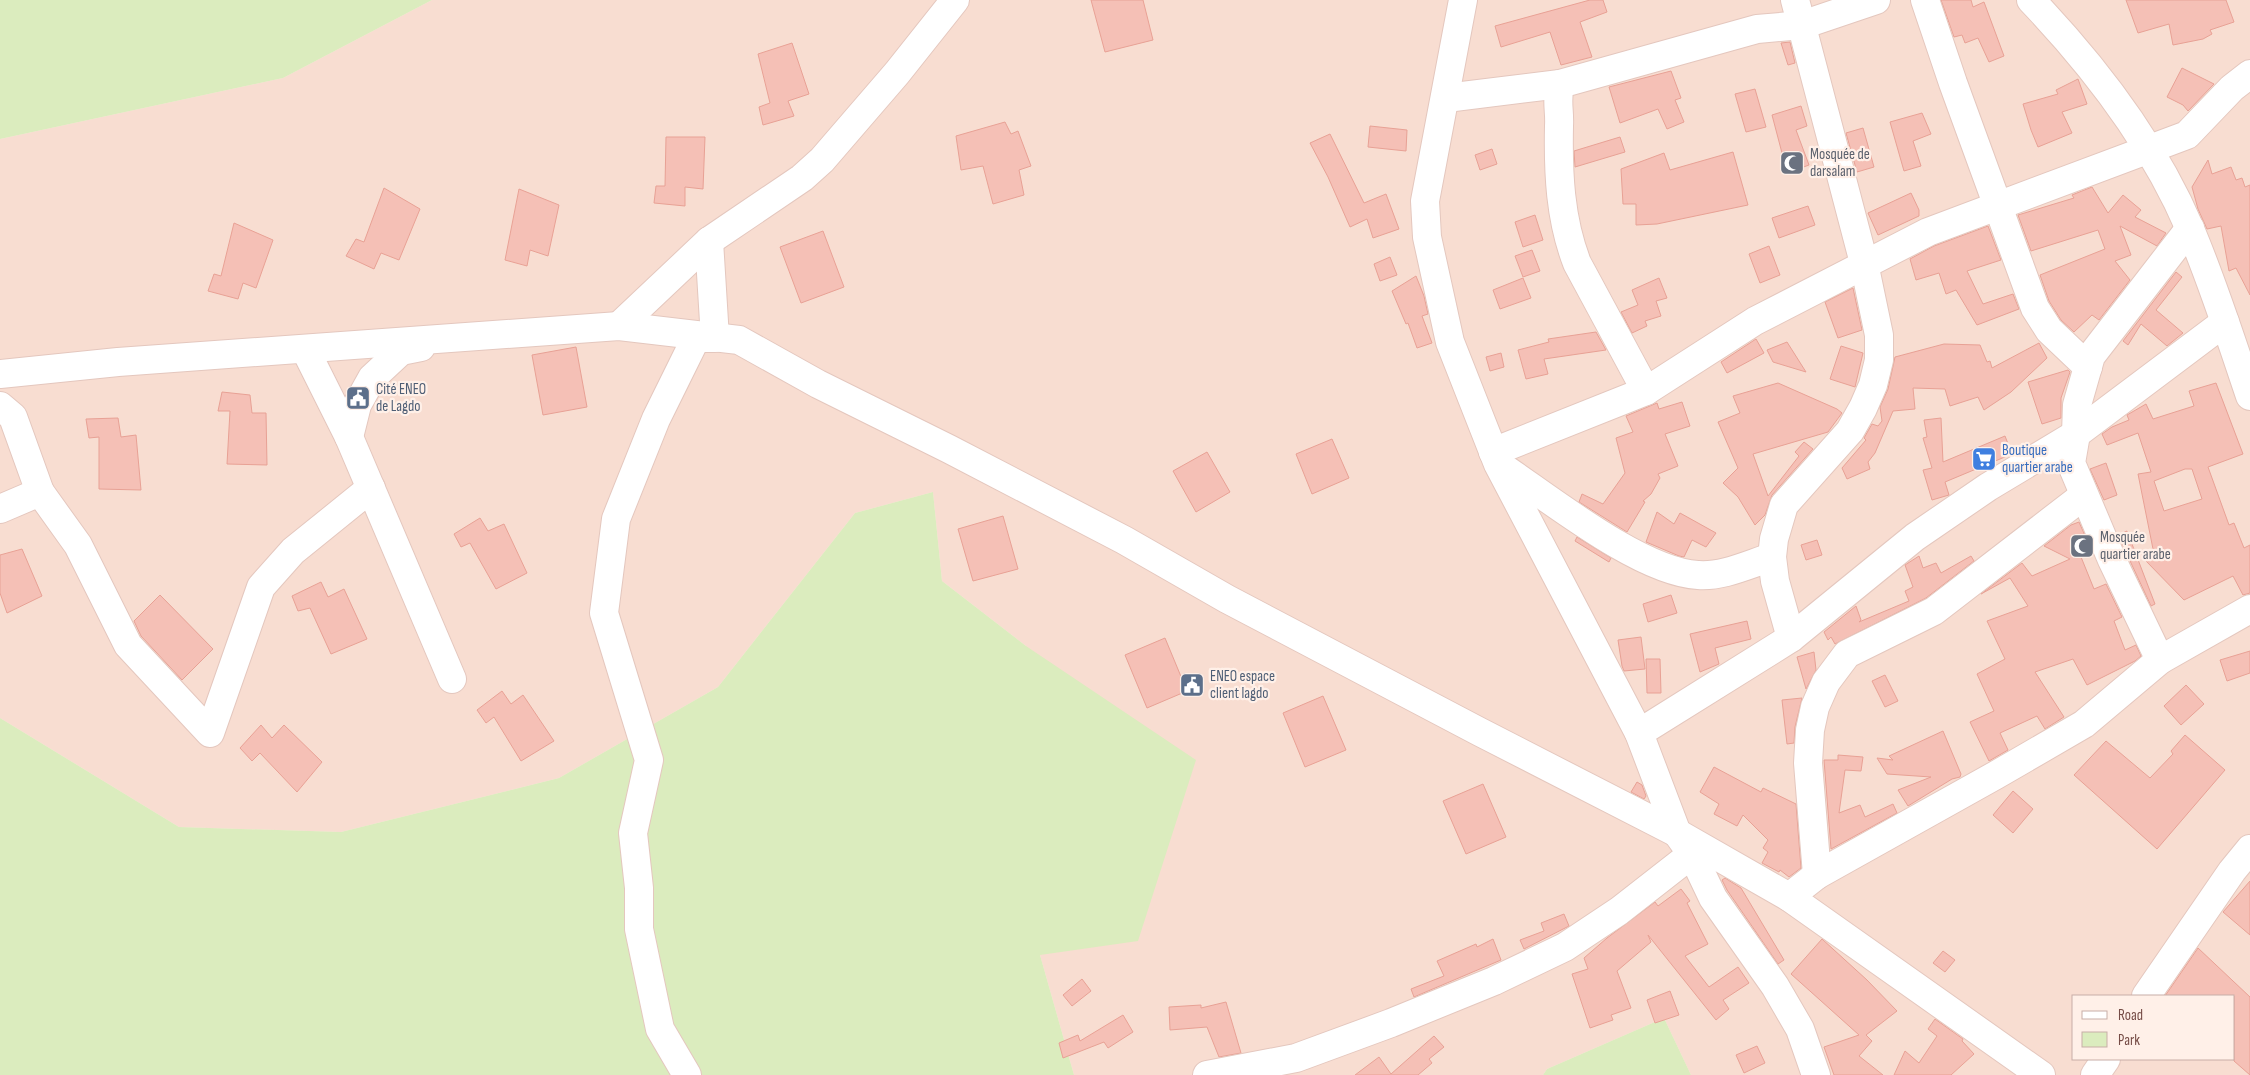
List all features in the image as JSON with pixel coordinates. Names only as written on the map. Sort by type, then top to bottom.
[{"type":"street","points":[[619,326],[708,240],[802,178],[822,160],[897,74],[955,0]]},
{"type":"street","points":[[1463,0],[1446,98],[1425,201],[1427,237],[1450,342],[1495,458],[1639,733],[1684,844],[1713,898],[1775,986],[1800,1029],[1816,1075]]},
{"type":"street","points":[[1446,98],[1560,84],[1758,29],[1798,12],[1876,0]]},
{"type":"street","points":[[1925,0],[1997,207],[2035,308],[2050,330],[2088,367]]},
{"type":"street","points":[[2031,0],[2069,40],[2109,89],[2164,176],[2190,228],[2250,396]]},
{"type":"street","points":[[1791,638],[1775,581],[1772,557],[1774,538],[1784,505],[1850,431],[1863,408],[1873,385],[1880,335],[1864,263],[1798,12]]},
{"type":"street","points":[[1495,458],[1646,391],[1755,320],[1928,232],[2186,135],[2232,88],[2250,74]]},
{"type":"street","points":[[1560,84],[1557,101],[1559,123],[1558,155],[1564,221],[1570,243],[1577,263],[1646,391]]},
{"type":"street","points":[[2160,660],[2083,496],[2071,463],[2076,434],[2077,405],[2091,356],[2190,228]]},
{"type":"street","points":[[708,240],[715,338]]},
{"type":"street","points":[[1639,733],[1791,638],[1915,537],[1988,487],[2076,434],[2225,322]]},
{"type":"street","points":[[0,374],[118,362],[619,326],[739,340],[818,384],[950,449],[1124,540],[1227,599],[1471,728],[1684,844],[1789,897],[2041,1075]]},
{"type":"street","points":[[349,437],[357,405],[372,378],[401,351],[469,336]]},
{"type":"street","points":[[687,1075],[660,1029],[639,929],[639,888],[633,833],[648,760],[604,613],[616,519],[656,419],[696,338],[715,338]]},
{"type":"street","points":[[305,349],[349,437],[452,679]]},
{"type":"street","points":[[0,406],[13,417],[40,492],[78,544],[128,645],[210,733],[261,587],[293,551],[371,488]]},
{"type":"street","points":[[1495,458],[1612,541],[1673,571],[1698,576],[1718,574],[1772,557]]},
{"type":"street","points":[[0,509],[40,492]]},
{"type":"street","points":[[1817,875],[1808,763],[1810,730],[1815,707],[1826,682],[1847,654],[1934,611],[2083,496]]},
{"type":"street","points":[[1789,897],[1817,875],[2084,724],[2160,660],[2250,610]]},
{"type":"street","points":[[1207,1075],[1297,1067],[1391,1024],[1494,981],[1565,947],[1619,911],[1684,844]]},
{"type":"street","points":[[2147,995],[2232,871],[2250,849]]},
{"type":"street","points":[[2096,1075],[2105,1060]]},
{"type":"shaded area","points":[[432,0],[1475,0],[1449,145],[1476,0],[2250,0],[2250,1075],[1691,1075],[1664,1018],[1547,1069],[1543,1075],[1074,1075],[1040,955],[1026,646],[942,581],[933,492],[855,513],[718,687],[559,778],[341,832],[179,827],[0,718],[0,139],[283,78]]},
{"type":"green space","points":[[0,0],[432,0],[283,78],[0,139]]},
{"type":"green space","points":[[933,492],[942,581],[1026,646],[1196,760],[1138,941],[1040,955],[1074,1075],[0,1075],[0,718],[179,827],[341,832],[559,778],[718,687],[855,513]]},
{"type":"green space","points":[[1664,1018],[1691,1075],[1543,1075],[1547,1069]]},
{"type":"building","points":[[1091,0],[1143,0],[1153,40],[1105,52]]},
{"type":"building","points":[[1590,0],[1603,0],[1607,12],[1580,22],[1592,57],[1561,65],[1550,32],[1501,47],[1495,26]]},
{"type":"building","points":[[1941,0],[1971,0],[1973,7],[1984,2],[2004,56],[1989,62],[1978,38],[1965,43],[1962,35],[1954,37]]},
{"type":"building","points":[[2126,0],[2226,0],[2234,22],[2210,30],[2212,34],[2203,39],[2173,45],[2169,24],[2138,33]]},
{"type":"building","points":[[1790,42],[1795,63],[1788,65],[1781,43]]},
{"type":"building","points":[[792,43],[809,94],[788,101],[794,116],[763,125],[759,107],[770,103],[758,54]]},
{"type":"building","points":[[2182,68],[2214,84],[2188,111],[2183,105],[2167,97]]},
{"type":"building","points":[[1671,71],[1681,98],[1675,100],[1684,122],[1667,129],[1658,109],[1620,123],[1609,87]]},
{"type":"building","points":[[2078,79],[2087,104],[2062,112],[2072,133],[2038,147],[2023,104],[2058,94],[2056,90]]},
{"type":"building","points":[[1755,89],[1766,127],[1746,132],[1735,94]]},
{"type":"building","points":[[1801,106],[1807,126],[1796,130],[1809,165],[1790,172],[1782,153],[1772,115]]},
{"type":"building","points":[[1922,113],[1931,134],[1913,141],[1921,166],[1904,171],[1890,122]]},
{"type":"building","points":[[1005,122],[1011,134],[1018,131],[1031,166],[1019,170],[1024,195],[993,204],[983,166],[961,170],[956,136]]},
{"type":"building","points":[[1370,126],[1407,130],[1406,151],[1368,147]]},
{"type":"building","points":[[1863,128],[1874,167],[1857,172],[1846,133]]},
{"type":"building","points":[[1330,134],[1364,203],[1386,194],[1399,229],[1373,238],[1367,219],[1350,227],[1328,177],[1310,143]]},
{"type":"building","points":[[666,137],[705,137],[703,189],[685,187],[685,206],[654,203],[656,186],[665,186]]},
{"type":"building","points":[[1620,137],[1625,152],[1575,167],[1574,151]]},
{"type":"building","points":[[1492,149],[1497,164],[1480,170],[1475,155]]},
{"type":"building","points":[[1733,152],[1748,205],[1657,224],[1636,225],[1636,204],[1623,204],[1621,169],[1664,153],[1670,170]]},
{"type":"building","points":[[2208,160],[2212,174],[2231,167],[2236,180],[2242,178],[2245,187],[2250,185],[2250,295],[2236,268],[2229,271],[2221,226],[2207,229],[2198,209],[2192,187]]},
{"type":"building","points":[[2092,187],[2108,213],[2123,195],[2141,210],[2135,217],[2166,233],[2157,246],[2120,226],[2131,255],[2115,261],[2130,280],[2099,320],[2092,315],[2074,332],[2061,320],[2049,301],[2040,275],[2105,249],[2098,230],[2031,251],[2018,215],[2074,198],[2072,195]]},
{"type":"building","points":[[384,188],[420,209],[399,260],[381,253],[374,269],[346,256],[356,239],[364,242]]},
{"type":"building","points":[[519,189],[559,205],[548,256],[530,250],[527,266],[505,260]]},
{"type":"building","points":[[1911,193],[1919,210],[1919,216],[1878,235],[1868,213]]},
{"type":"building","points":[[1808,206],[1815,225],[1779,238],[1772,218]]},
{"type":"building","points":[[1535,215],[1543,240],[1523,247],[1515,222]]},
{"type":"building","points":[[234,223],[273,240],[256,288],[243,283],[238,299],[208,291],[214,274],[221,276]]},
{"type":"building","points":[[1988,226],[2001,260],[1967,271],[1983,304],[2013,294],[2019,309],[1977,325],[1956,290],[1946,294],[1939,273],[1916,280],[1910,259],[1934,246]]},
{"type":"building","points":[[823,231],[844,287],[801,303],[780,247]]},
{"type":"building","points":[[1769,246],[1780,275],[1760,283],[1749,254]]},
{"type":"building","points":[[1532,250],[1540,271],[1523,277],[1515,256]]},
{"type":"building","points":[[1390,257],[1397,275],[1380,281],[1374,264]]},
{"type":"building","points":[[2176,272],[2182,277],[2156,310],[2183,333],[2167,346],[2141,324],[2128,345],[2123,341]]},
{"type":"building","points":[[1416,276],[1424,296],[1428,314],[1422,316],[1432,343],[1417,348],[1408,323],[1406,324],[1392,291]]},
{"type":"building","points":[[1523,278],[1531,298],[1500,309],[1493,290]]},
{"type":"building","points":[[1659,278],[1667,298],[1656,301],[1661,316],[1645,321],[1647,326],[1632,333],[1621,312],[1638,305],[1632,290]]},
{"type":"building","points":[[1853,288],[1862,330],[1838,338],[1825,302]]},
{"type":"building","points":[[1596,332],[1606,350],[1544,359],[1548,374],[1526,379],[1518,350],[1549,342],[1548,339]]},
{"type":"building","points":[[1756,339],[1764,353],[1727,373],[1721,362]]},
{"type":"building","points":[[1787,342],[1806,372],[1773,362],[1767,350]]},
{"type":"building","points":[[2039,343],[2047,358],[2011,392],[1984,410],[1978,397],[1950,406],[1945,389],[1913,388],[1915,409],[1893,411],[1875,453],[1868,462],[1870,469],[1847,479],[1842,468],[1866,440],[1864,438],[1872,424],[1878,426],[1882,421],[1880,407],[1888,389],[1895,357],[1944,344],[1980,345],[1987,362],[1990,361],[1992,368]]},
{"type":"building","points":[[1841,346],[1863,353],[1855,387],[1830,379]]},
{"type":"building","points":[[576,347],[587,407],[543,415],[532,355]]},
{"type":"building","points":[[1501,353],[1504,367],[1490,371],[1486,357]]},
{"type":"building","points":[[2068,370],[2070,372],[2061,398],[2061,418],[2042,424],[2028,382]]},
{"type":"building","points":[[1778,383],[1842,413],[1828,432],[1753,454],[1768,496],[1799,456],[1795,452],[1804,442],[1813,449],[1772,495],[1765,515],[1755,525],[1738,497],[1723,483],[1738,468],[1718,422],[1740,413],[1733,396]]},
{"type":"building","points":[[2216,383],[2243,454],[2208,467],[2229,525],[2234,523],[2244,548],[2250,545],[2250,593],[2243,595],[2233,576],[2184,600],[2146,561],[2155,559],[2138,474],[2151,472],[2138,433],[2107,445],[2102,434],[2112,427],[2129,420],[2127,415],[2146,404],[2153,419],[2194,406],[2189,391]],"holes":[[[2185,469],[2192,469],[2202,499],[2164,511],[2154,481]]]},
{"type":"building","points":[[222,392],[250,395],[252,413],[266,413],[267,465],[227,464],[230,411],[218,411]]},
{"type":"building","points":[[1682,402],[1690,426],[1665,434],[1678,466],[1658,474],[1660,478],[1651,494],[1643,501],[1645,502],[1627,532],[1579,502],[1582,494],[1603,504],[1625,473],[1616,438],[1633,432],[1626,416],[1657,403],[1659,409]]},
{"type":"building","points":[[118,418],[121,437],[136,435],[141,490],[99,489],[99,437],[89,438],[86,419]]},
{"type":"building","points":[[1941,418],[1943,462],[2005,436],[2012,454],[1945,482],[1949,495],[1932,500],[1923,470],[1932,468],[1923,438],[1927,437],[1924,420]]},
{"type":"building","points":[[1332,439],[1349,478],[1312,494],[1296,454]]},
{"type":"building","points":[[1207,452],[1230,492],[1196,512],[1173,471]]},
{"type":"building","points":[[2106,463],[2117,495],[2104,500],[2090,469]]},
{"type":"building","points":[[1657,512],[1674,524],[1680,513],[1716,533],[1706,547],[1692,540],[1684,557],[1679,556],[1646,542]]},
{"type":"building","points":[[1003,516],[1018,569],[973,581],[958,529]]},
{"type":"building","points":[[480,518],[488,531],[504,524],[527,573],[496,589],[470,543],[461,547],[454,534]]},
{"type":"building","points":[[2079,522],[2090,547],[2079,552],[2094,589],[2106,584],[2122,617],[2114,621],[2125,650],[2136,645],[2141,656],[2135,661],[2087,685],[2073,659],[2035,672],[2064,717],[2045,729],[2037,716],[2000,733],[2008,750],[1989,761],[1970,722],[1994,711],[1977,674],[2005,659],[1987,621],[2028,606],[2010,578],[1981,594],[2022,563],[2032,576],[2070,559],[2044,546],[2071,525]]},
{"type":"building","points":[[2127,531],[2155,604],[2151,606],[2118,535]]},
{"type":"building","points":[[1577,537],[1611,558],[1609,562],[1575,541]]},
{"type":"building","points":[[1817,540],[1822,555],[1806,560],[1801,545]]},
{"type":"building","points":[[22,549],[42,596],[7,613],[0,593],[0,555]]},
{"type":"building","points":[[1919,556],[1923,568],[1936,563],[1941,573],[1971,556],[1974,561],[1926,598],[1835,644],[1831,637],[1828,640],[1824,632],[1856,606],[1861,620],[1859,622],[1909,601],[1905,591],[1913,587],[1905,565]]},
{"type":"building","points":[[321,582],[328,597],[344,589],[367,639],[331,654],[310,608],[298,611],[292,596]]},
{"type":"building","points":[[160,595],[213,649],[182,680],[141,636],[134,621]]},
{"type":"building","points":[[1671,595],[1677,613],[1648,622],[1643,604]]},
{"type":"building","points":[[1747,621],[1751,639],[1715,648],[1719,664],[1700,672],[1690,634]]},
{"type":"building","points":[[1641,637],[1645,669],[1624,671],[1618,640]]},
{"type":"building","points":[[1165,638],[1187,691],[1147,708],[1125,655]]},
{"type":"building","points":[[2250,651],[2250,673],[2227,681],[2220,660]]},
{"type":"building","points":[[1814,652],[1816,670],[1806,689],[1797,657]]},
{"type":"building","points":[[1646,659],[1660,659],[1661,693],[1647,693]]},
{"type":"building","points":[[1885,675],[1898,701],[1885,707],[1872,681]]},
{"type":"building","points":[[2186,685],[2204,704],[2181,725],[2164,706]]},
{"type":"building","points":[[502,691],[511,704],[523,695],[554,741],[521,761],[494,717],[486,723],[477,710]]},
{"type":"building","points":[[1323,696],[1346,750],[1305,767],[1283,713]]},
{"type":"building","points":[[1802,698],[1795,727],[1794,743],[1787,744],[1782,700]]},
{"type":"building","points":[[261,725],[272,738],[284,725],[322,762],[297,792],[260,753],[252,761],[240,748]]},
{"type":"building","points":[[1943,731],[1961,774],[1960,777],[1952,779],[1908,806],[1898,790],[1931,777],[1887,774],[1877,758],[1893,760],[1889,756]]},
{"type":"building","points":[[2185,735],[2225,770],[2157,849],[2074,775],[2106,741],[2150,778],[2173,754],[2171,751]]},
{"type":"building","points":[[1838,755],[1863,757],[1861,771],[1845,770],[1839,813],[1860,805],[1865,817],[1893,804],[1897,813],[1831,849],[1824,760],[1838,760]]},
{"type":"building","points":[[1714,767],[1761,792],[1763,788],[1796,804],[1801,868],[1789,877],[1780,870],[1779,872],[1762,863],[1768,852],[1763,848],[1768,840],[1743,815],[1737,826],[1714,814],[1719,804],[1700,792]]},
{"type":"building","points":[[1637,782],[1642,785],[1646,796],[1644,799],[1631,792]]},
{"type":"building","points":[[1483,784],[1506,837],[1466,854],[1443,801]]},
{"type":"building","points":[[2013,791],[2033,809],[2013,833],[1993,815]]},
{"type":"building","points":[[1725,878],[1741,888],[1784,960],[1778,964],[1727,890],[1722,880]]},
{"type":"building","points":[[2250,881],[2250,935],[2223,912]]},
{"type":"building","points":[[1681,889],[1690,901],[1687,903],[1708,944],[1685,956],[1709,987],[1738,967],[1749,983],[1723,1000],[1729,1009],[1716,1020],[1648,935],[1651,942],[1617,971],[1631,1008],[1611,1015],[1613,1020],[1590,1028],[1572,974],[1588,969],[1584,958],[1607,938],[1655,902],[1658,906]]},
{"type":"building","points":[[1564,914],[1569,926],[1524,949],[1520,940],[1544,931],[1541,923]]},
{"type":"building","points":[[1493,939],[1501,960],[1414,997],[1411,989],[1444,976],[1437,961],[1476,944],[1477,947]]},
{"type":"building","points":[[1822,939],[1867,980],[1897,1011],[1866,1035],[1872,1041],[1859,1056],[1883,1075],[1834,1075],[1824,1047],[1859,1035],[1791,974]]},
{"type":"building","points":[[2198,948],[2250,997],[2250,1075],[2234,1061],[2235,995],[2166,995]]},
{"type":"building","points":[[1943,951],[1955,960],[1945,972],[1933,963]]},
{"type":"building","points":[[1082,979],[1091,991],[1072,1006],[1063,995]]},
{"type":"building","points":[[1670,991],[1679,1015],[1655,1023],[1647,1000]]},
{"type":"building","points":[[1226,1002],[1241,1053],[1219,1057],[1207,1027],[1170,1030],[1169,1007],[1201,1005],[1201,1008]]},
{"type":"building","points":[[1123,1015],[1133,1032],[1108,1048],[1104,1042],[1063,1058],[1059,1043],[1078,1035],[1080,1041]]},
{"type":"building","points":[[1935,1019],[1963,1039],[1962,1041],[1974,1054],[1951,1075],[1894,1075],[1905,1051],[1919,1063],[1937,1036],[1928,1029]]},
{"type":"building","points":[[1434,1036],[1444,1047],[1429,1059],[1432,1063],[1418,1075],[1355,1075],[1379,1057],[1391,1074]]},
{"type":"building","points":[[1757,1046],[1765,1063],[1744,1073],[1736,1055]]},
{"type":"place","name":"Mosquée de darsalam","points":[[1792,163]]},
{"type":"place","name":"Cité ENEO de Lagdo","points":[[358,398]]},
{"type":"place","name":"Boutique quartier arabe","points":[[1984,459]]},
{"type":"place","name":"Mosquée quartier arabe","points":[[2082,546]]},
{"type":"place","name":"ENEO espace client lagdo","points":[[1192,685]]}]
